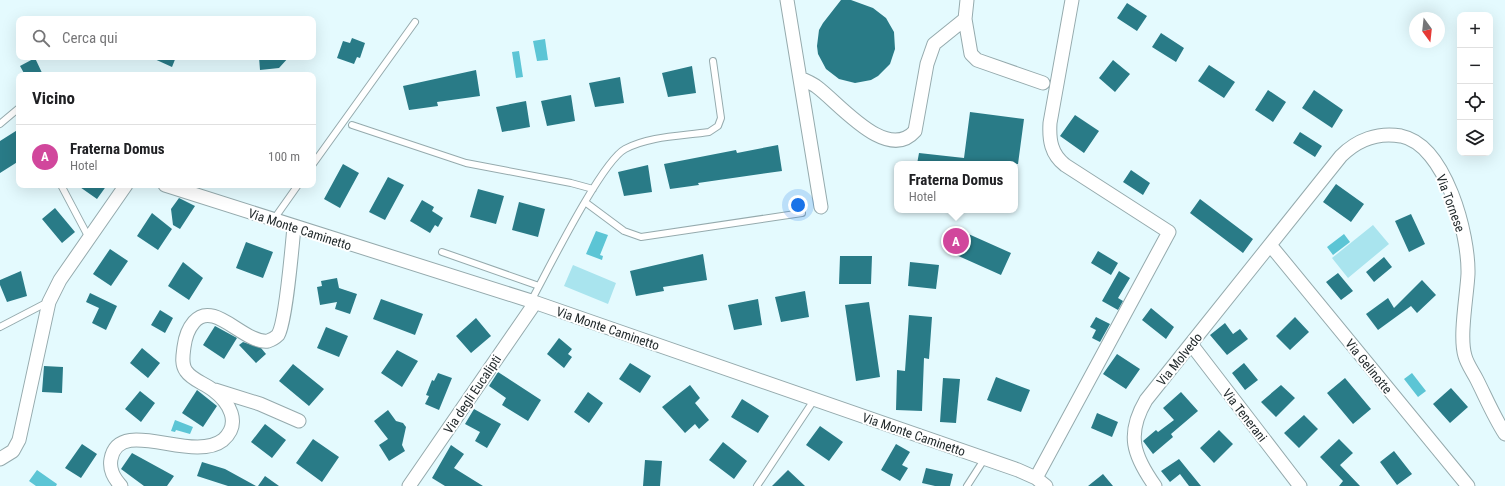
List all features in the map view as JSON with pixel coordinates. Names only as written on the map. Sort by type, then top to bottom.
[{"type":"street","points":[[788,0],[821,207]]},
{"type":"street","points":[[967,0],[965,19],[970,54],[977,60],[1043,83]]},
{"type":"street","points":[[1041,482],[1169,232],[1065,165],[1054,154],[1050,140],[1050,123],[1072,0]]},
{"type":"street","points":[[800,78],[816,86],[871,133],[892,141],[909,138],[914,131],[927,64],[934,44],[965,19]]},
{"type":"street","name":"Via Tornese","points":[[1271,246],[1341,156],[1353,146],[1374,136],[1387,135],[1404,137],[1418,145],[1434,160],[1443,174],[1459,216],[1464,239],[1468,272],[1464,355],[1505,434]]},
{"type":"street","points":[[0,459],[13,451],[19,440],[49,302],[60,280],[124,188]]},
{"type":"street","name":"Via Monte Caminetto","points":[[174,188],[533,302],[984,458],[1041,482]]},
{"type":"street","points":[[121,486],[112,472],[110,463],[115,448],[123,442],[137,439],[183,447],[198,447],[213,444],[226,437],[232,426],[233,415],[223,399],[213,390],[192,377],[185,369],[183,356],[188,331],[198,319],[212,316],[220,318],[255,339],[268,341],[276,337],[279,333],[283,314],[294,227]]},
{"type":"street","name":"Via Molvedo","points":[[1155,486],[1141,464],[1135,450],[1134,436],[1136,421],[1146,400],[1271,246]]},
{"type":"street","name":"Via Gelinotte","points":[[1271,246],[1468,486]]},
{"type":"street","name":"Via degli Eucalipti","points":[[409,486],[533,302]]},
{"type":"street","name":"Via Tenerani","points":[[1191,344],[1300,486]]},
{"type":"street","points":[[213,390],[260,404],[299,422]]},
{"type":"lane","points":[[316,160],[414,22]]},
{"type":"lane","points":[[533,302],[539,286],[585,202],[616,156],[626,148],[650,141],[709,132],[718,126],[721,118],[713,61]]},
{"type":"lane","points":[[0,124],[16,111]]},
{"type":"lane","points":[[352,125],[470,164],[571,183],[593,189]]},
{"type":"lane","points":[[63,188],[89,238]]},
{"type":"lane","points":[[273,220],[296,188]]},
{"type":"lane","points":[[585,202],[624,231],[641,237],[802,213]]},
{"type":"lane","points":[[442,252],[539,286]]},
{"type":"lane","points":[[0,327],[49,302]]},
{"type":"lane","points":[[757,486],[814,400]]},
{"type":"lane","points":[[967,486],[984,458]]},
{"type":"shaded area","points":[[545,39],[548,60],[537,61],[533,41]]},
{"type":"shaded area","points":[[519,51],[523,77],[516,78],[512,52]]},
{"type":"shaded area","points":[[1373,225],[1389,244],[1348,278],[1332,258]]},
{"type":"shaded area","points":[[596,231],[608,235],[600,255],[603,256],[602,260],[586,254]]},
{"type":"shaded area","points":[[1344,234],[1350,242],[1333,255],[1327,247]]},
{"type":"shaded area","points":[[573,265],[616,283],[608,304],[564,286]]},
{"type":"shaded area","points":[[1412,373],[1426,391],[1418,397],[1404,379]]},
{"type":"shaded area","points":[[175,420],[193,427],[190,434],[176,430],[175,432],[171,431]]},
{"type":"shaded area","points":[[37,470],[57,484],[56,486],[36,486],[29,481]]},
{"type":"building","points":[[841,0],[851,0],[873,8],[886,18],[894,32],[895,49],[890,64],[878,76],[871,80],[855,83],[839,79],[826,69],[818,54],[817,46],[819,30]]},
{"type":"building","points":[[1127,3],[1147,16],[1137,31],[1117,18]]},
{"type":"building","points":[[1161,33],[1184,48],[1176,62],[1152,47]]},
{"type":"building","points":[[352,38],[365,43],[360,58],[357,57],[354,64],[337,58],[343,41],[350,43]]},
{"type":"building","points":[[31,60],[36,60],[42,72],[23,72],[20,66]]},
{"type":"building","points":[[157,60],[175,60],[172,67]]},
{"type":"building","points":[[259,60],[286,60],[279,68],[260,70]]},
{"type":"building","points":[[1113,60],[1130,74],[1115,92],[1099,78]]},
{"type":"building","points":[[1209,65],[1235,82],[1224,98],[1198,81]]},
{"type":"building","points":[[692,66],[696,93],[668,97],[662,73]]},
{"type":"building","points":[[476,70],[480,96],[437,102],[438,106],[409,110],[403,86]]},
{"type":"building","points":[[620,77],[624,103],[595,107],[589,83]]},
{"type":"building","points":[[1268,90],[1286,102],[1273,122],[1255,110]]},
{"type":"building","points":[[1314,90],[1343,110],[1332,128],[1302,108]]},
{"type":"building","points":[[571,95],[575,121],[547,126],[541,101]]},
{"type":"building","points":[[526,101],[530,127],[502,132],[496,107]]},
{"type":"building","points":[[970,112],[1024,119],[1018,164],[1018,161],[918,161],[919,153],[964,158]]},
{"type":"building","points":[[1075,115],[1099,131],[1084,153],[1060,136]]},
{"type":"building","points":[[16,131],[16,163],[0,173],[0,141]]},
{"type":"building","points":[[1300,132],[1322,146],[1315,157],[1293,143]]},
{"type":"building","points":[[778,145],[782,171],[698,183],[699,185],[670,189],[664,164],[736,150],[737,153]]},
{"type":"building","points":[[343,164],[359,173],[340,208],[324,199]]},
{"type":"building","points":[[648,165],[652,192],[624,196],[618,172]]},
{"type":"building","points":[[1131,170],[1150,183],[1143,195],[1123,182]]},
{"type":"building","points":[[388,177],[404,185],[385,220],[369,212]]},
{"type":"building","points":[[1336,184],[1364,204],[1351,222],[1323,202]]},
{"type":"building","points":[[81,188],[105,188],[97,199]]},
{"type":"building","points":[[478,189],[504,196],[496,224],[470,217]]},
{"type":"building","points":[[179,198],[195,206],[180,229],[173,225],[171,209]]},
{"type":"building","points":[[1200,199],[1253,239],[1243,253],[1190,213]]},
{"type":"building","points":[[422,200],[434,207],[432,211],[443,218],[438,227],[435,225],[430,233],[410,221]]},
{"type":"building","points":[[519,202],[545,209],[538,237],[512,230]]},
{"type":"building","points":[[55,208],[75,232],[62,243],[42,219]]},
{"type":"building","points":[[152,213],[172,229],[158,250],[137,236]]},
{"type":"building","points":[[1411,214],[1425,244],[1409,252],[1395,221]]},
{"type":"building","points":[[955,228],[1011,253],[1001,275],[945,250]]},
{"type":"building","points":[[246,242],[273,252],[263,278],[236,268]]},
{"type":"building","points":[[110,249],[128,261],[111,286],[93,274]]},
{"type":"building","points":[[1098,251],[1118,263],[1111,275],[1091,263]]},
{"type":"building","points":[[703,254],[707,280],[663,287],[664,291],[636,296],[630,271]]},
{"type":"building","points":[[840,256],[872,256],[871,284],[839,284]]},
{"type":"building","points":[[1384,257],[1392,267],[1374,282],[1366,272]]},
{"type":"building","points":[[183,262],[203,278],[189,300],[168,286]]},
{"type":"building","points":[[910,262],[939,265],[936,289],[908,286]]},
{"type":"building","points":[[21,271],[27,296],[7,302],[0,285],[0,280]]},
{"type":"building","points":[[1119,271],[1130,278],[1118,298],[1123,301],[1118,310],[1102,301]]},
{"type":"building","points":[[1338,273],[1353,291],[1341,300],[1326,282]]},
{"type":"building","points":[[337,278],[339,288],[357,294],[350,314],[335,309],[337,302],[320,305],[317,287],[322,286],[321,281]]},
{"type":"building","points":[[1422,280],[1436,295],[1417,313],[1411,306],[1378,330],[1366,314],[1388,298],[1394,308]]},
{"type":"building","points":[[805,291],[809,317],[781,322],[775,297]]},
{"type":"building","points":[[90,293],[117,306],[106,330],[92,323],[99,308],[86,302]]},
{"type":"building","points":[[381,299],[423,314],[415,335],[373,319]]},
{"type":"building","points":[[758,299],[762,325],[734,330],[728,305]]},
{"type":"building","points":[[869,302],[880,377],[856,381],[845,305]]},
{"type":"building","points":[[1151,308],[1174,327],[1166,339],[1142,320]]},
{"type":"building","points":[[160,310],[173,318],[165,333],[151,325]]},
{"type":"building","points":[[909,315],[932,317],[929,359],[924,358],[922,411],[896,410],[897,370],[905,371]]},
{"type":"building","points":[[1096,317],[1110,324],[1100,342],[1092,338],[1096,330],[1090,327]]},
{"type":"building","points":[[1295,317],[1309,332],[1290,350],[1276,336]]},
{"type":"building","points":[[476,318],[491,336],[471,353],[456,336]]},
{"type":"building","points":[[1225,323],[1233,334],[1240,329],[1248,339],[1227,355],[1210,335]]},
{"type":"building","points":[[215,326],[237,338],[224,359],[203,345]]},
{"type":"building","points":[[326,327],[348,336],[339,357],[317,348]]},
{"type":"building","points":[[559,338],[572,349],[568,354],[572,357],[564,368],[547,354]]},
{"type":"building","points":[[243,342],[261,348],[266,354],[256,363],[239,345]]},
{"type":"building","points":[[142,348],[160,363],[148,378],[130,363]]},
{"type":"building","points":[[397,350],[418,361],[402,387],[381,373]]},
{"type":"building","points":[[1117,354],[1140,369],[1126,389],[1103,374]]},
{"type":"building","points":[[630,363],[651,376],[640,393],[619,379]]},
{"type":"building","points":[[1244,363],[1258,380],[1245,390],[1232,373]]},
{"type":"building","points":[[293,364],[324,389],[309,406],[279,381]]},
{"type":"building","points":[[44,366],[63,367],[62,393],[42,392]]},
{"type":"building","points":[[498,372],[541,400],[528,421],[502,405],[506,398],[489,386]]},
{"type":"building","points":[[438,373],[452,378],[439,410],[425,404],[429,396],[426,395],[432,380],[434,381]]},
{"type":"building","points":[[996,377],[1030,390],[1021,412],[987,400]]},
{"type":"building","points":[[943,378],[960,379],[956,423],[940,422]]},
{"type":"building","points":[[1345,378],[1371,409],[1353,424],[1327,393]]},
{"type":"building","points":[[690,385],[700,398],[695,403],[709,420],[699,429],[695,424],[685,433],[662,407]]},
{"type":"building","points":[[1281,385],[1295,398],[1276,417],[1261,402]]},
{"type":"building","points":[[1451,388],[1468,407],[1450,423],[1433,404]]},
{"type":"building","points":[[197,390],[217,406],[203,427],[182,413]]},
{"type":"building","points":[[140,391],[155,403],[141,422],[125,409]]},
{"type":"building","points":[[588,392],[603,403],[589,423],[574,412]]},
{"type":"building","points":[[1181,392],[1198,411],[1171,434],[1173,437],[1153,454],[1143,441],[1156,430],[1158,432],[1174,420],[1163,408]]},
{"type":"building","points":[[742,399],[769,416],[758,433],[731,417]]},
{"type":"building","points":[[474,409],[501,424],[487,448],[475,441],[480,432],[465,424]]},
{"type":"building","points":[[388,410],[396,421],[403,423],[406,427],[402,445],[405,451],[389,461],[379,445],[388,439],[374,421]]},
{"type":"building","points":[[1097,413],[1118,422],[1112,437],[1091,428]]},
{"type":"building","points":[[1304,415],[1318,429],[1299,448],[1284,433]]},
{"type":"building","points":[[265,424],[286,440],[272,458],[251,442]]},
{"type":"building","points":[[820,426],[843,442],[829,461],[806,445]]},
{"type":"building","points":[[1219,430],[1233,444],[1214,463],[1200,448]]},
{"type":"building","points":[[313,439],[339,457],[322,482],[296,463]]},
{"type":"building","points":[[1339,439],[1353,453],[1340,465],[1360,486],[1339,486],[1343,481],[1320,457]]},
{"type":"building","points":[[723,442],[747,461],[734,479],[709,460]]},
{"type":"building","points":[[82,444],[97,454],[81,478],[65,468]]},
{"type":"building","points":[[896,444],[910,452],[902,465],[908,468],[900,481],[881,470]]},
{"type":"building","points":[[451,445],[464,454],[454,468],[483,486],[445,486],[432,478]]},
{"type":"building","points":[[1394,451],[1412,474],[1397,485],[1380,462]]},
{"type":"building","points":[[132,453],[174,476],[167,486],[144,486],[121,469]]},
{"type":"building","points":[[1179,459],[1201,486],[1189,486],[1180,474],[1170,482],[1161,471]]},
{"type":"building","points":[[645,460],[662,461],[660,486],[643,486]]},
{"type":"building","points":[[202,462],[225,469],[256,486],[228,486],[197,476]]},
{"type":"building","points":[[926,468],[953,474],[950,486],[935,486],[922,483]]},
{"type":"building","points":[[788,470],[805,486],[772,486]]},
{"type":"building","points":[[1103,474],[1113,486],[1088,486]]},
{"type":"building","points":[[265,476],[279,486],[258,486]]},
{"type":"place","name":"Fraterna Domus","points":[[956,241]]}]
